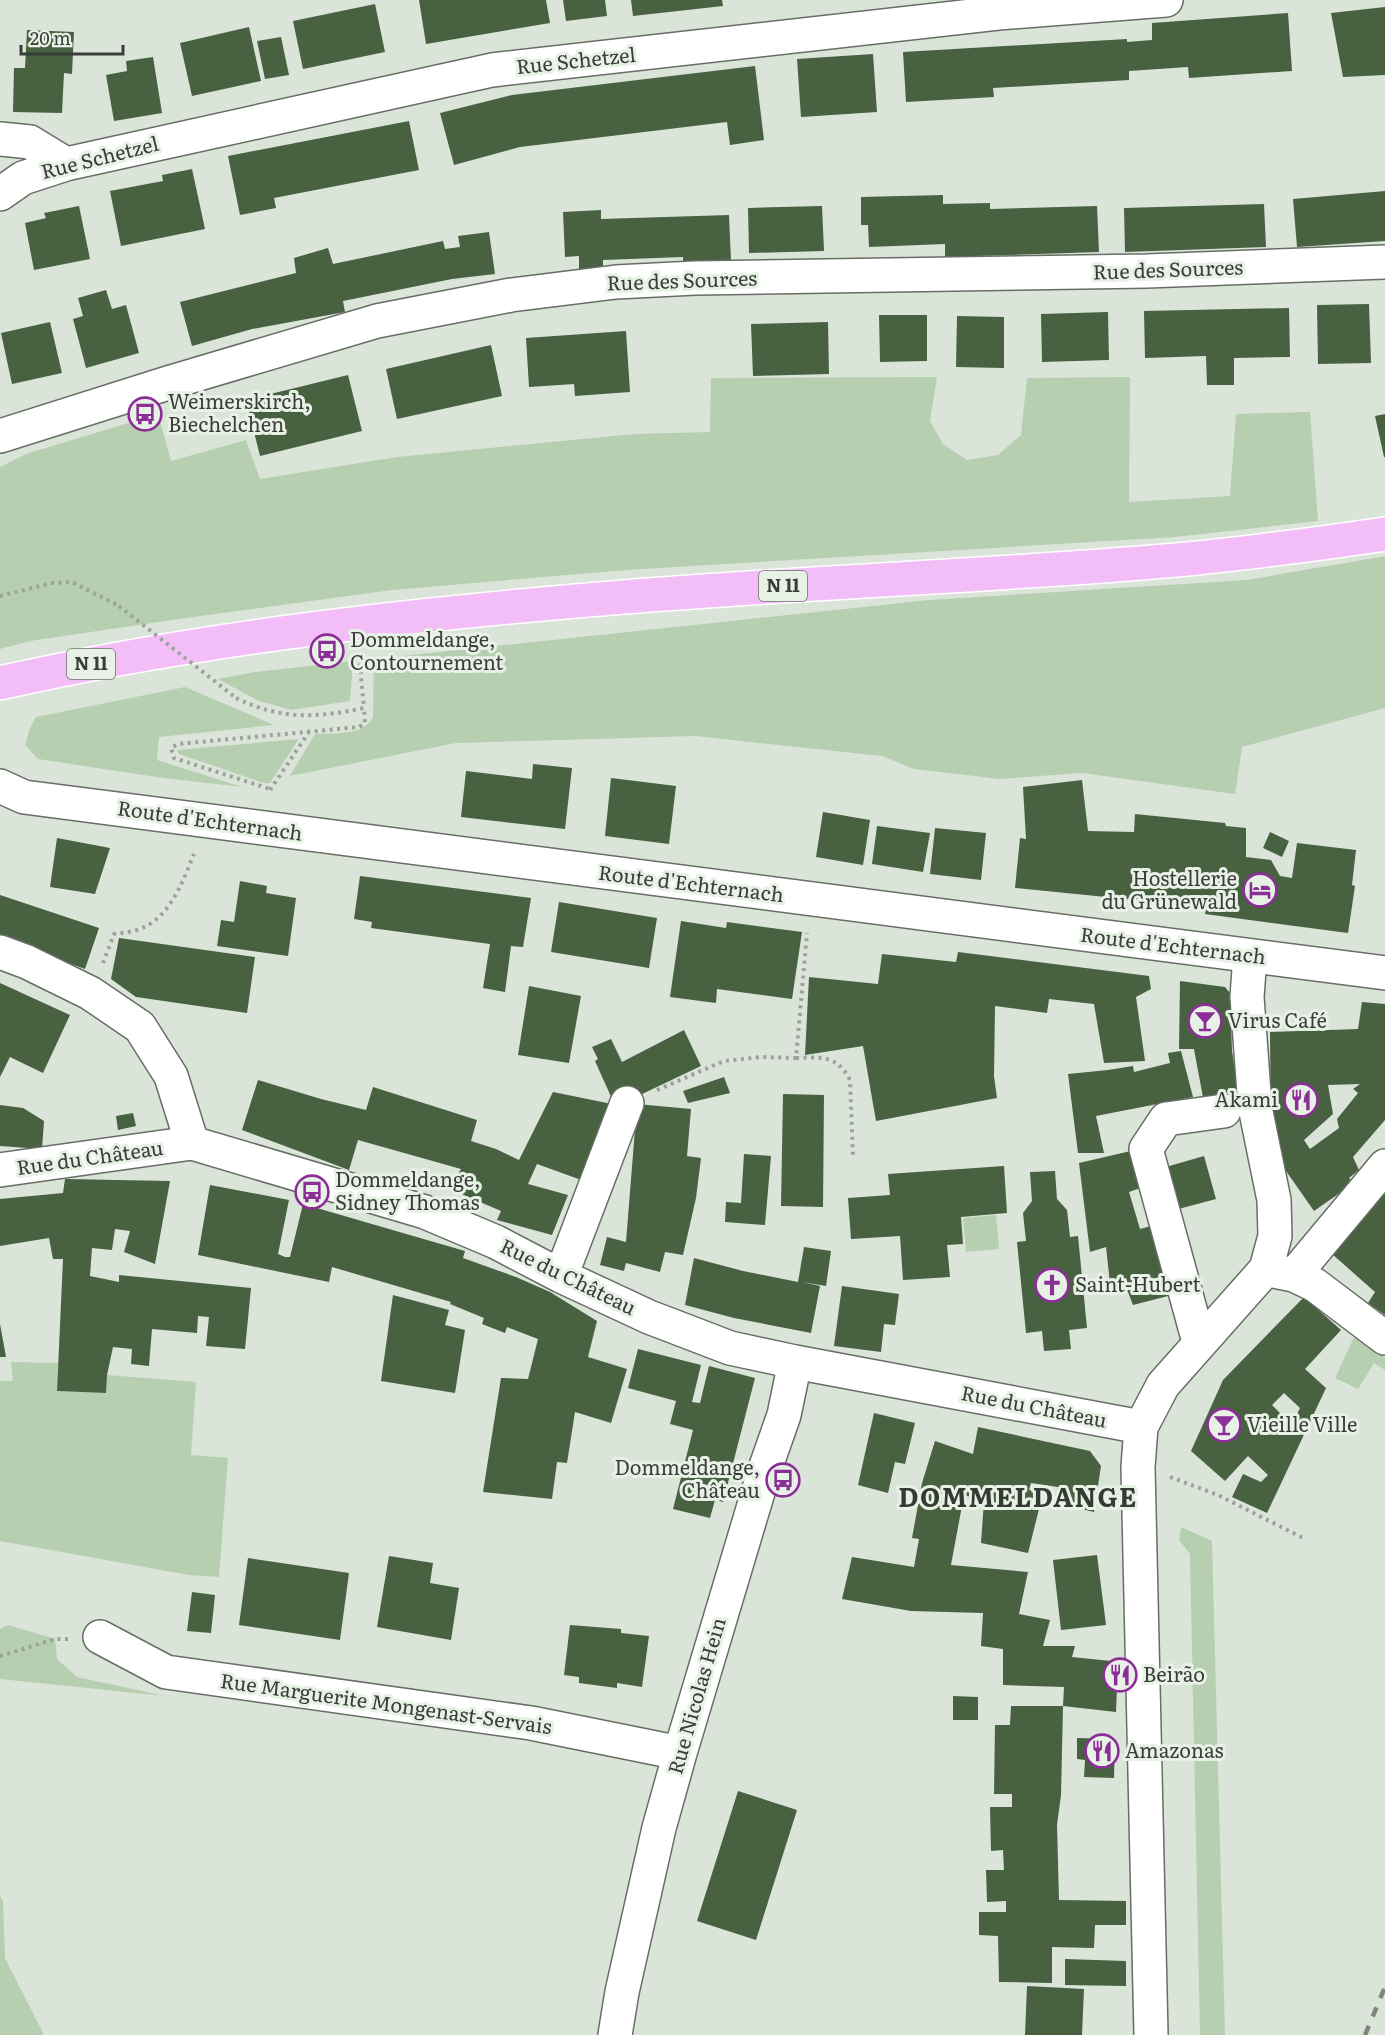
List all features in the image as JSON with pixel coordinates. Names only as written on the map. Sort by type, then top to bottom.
[{"type":"main road","name":"N 11","points":[[0,682],[182,647],[401,618],[626,597],[1178,560],[1297,547],[1385,534]]},
{"type":"street","name":"Rue Schetzel","points":[[0,194],[23,178],[66,164],[492,70],[998,13],[1166,0]]},
{"type":"street","points":[[0,139],[30,142],[66,164]]},
{"type":"street","name":"Rue des Sources","points":[[0,436],[377,321],[511,294],[616,282],[695,278],[1147,271],[1385,262]]},
{"type":"street","name":"Route d'Echternach","points":[[0,786],[24,797],[1385,973]]},
{"type":"street","points":[[0,952],[27,962],[90,993],[140,1027],[171,1076],[192,1143]]},
{"type":"street","points":[[1250,956],[1247,997],[1255,1107],[1274,1200],[1275,1236],[1280,1272]]},
{"type":"street","points":[[561,1276],[627,1103]]},
{"type":"street","points":[[1199,1342],[1146,1149],[1166,1119],[1224,1111]]},
{"type":"street","name":"Rue du Château","points":[[0,1170],[192,1143],[426,1212],[496,1242],[561,1276],[649,1317],[730,1348],[1141,1427]]},
{"type":"street","points":[[1151,2035],[1138,1467],[1141,1427],[1163,1385],[1199,1342],[1280,1272],[1385,1166]]},
{"type":"street","points":[[1280,1272],[1315,1285],[1385,1338]]},
{"type":"street","name":"Rue Nicolas Hein","points":[[615,2035],[622,1992],[657,1838],[764,1472],[784,1415],[795,1362]]},
{"type":"street","name":"Rue Marguerite Mongenast-Servais","points":[[100,1637],[166,1672],[531,1723],[680,1753]]},
{"type":"path","points":[[0,596],[52,583],[72,582],[119,606],[236,698],[258,709],[283,715],[337,713],[364,708]]},
{"type":"path","points":[[310,731],[270,789],[174,758],[171,753],[171,748],[178,744],[310,731],[359,727],[365,723],[358,652]]},
{"type":"path","points":[[90,993],[114,934],[138,930],[157,918],[175,899],[194,854]]},
{"type":"path","points":[[796,1058],[810,899]]},
{"type":"path","points":[[627,1103],[724,1061],[761,1057],[827,1058],[845,1070],[850,1080],[853,1157]]},
{"type":"path","points":[[1189,1482],[1305,1539]]},
{"type":"path","points":[[0,1656],[55,1640],[100,1637]]},
{"type":"green space","points":[[937,377],[930,421],[943,444],[967,460],[998,455],[1021,435],[1027,378],[1130,377],[1129,502],[1230,496],[1236,414],[1310,412],[1318,521],[1175,537],[626,570],[392,590],[30,641],[0,649],[0,467],[26,454],[158,414],[171,461],[246,440],[260,479],[397,457],[634,434],[710,432],[711,378]]},
{"type":"green space","points":[[1385,556],[1385,708],[1242,747],[1235,794],[1082,773],[1000,779],[914,769],[882,756],[695,736],[456,743],[290,776],[315,734],[348,732],[363,728],[369,723],[373,717],[374,659],[929,600],[1247,580]]},
{"type":"green space","points":[[353,661],[350,701],[292,710],[259,701],[218,679],[255,672]]},
{"type":"green space","points":[[185,687],[274,725],[159,737],[157,760],[242,787],[38,759],[25,745],[36,717]]},
{"type":"green space","points":[[299,739],[270,783],[264,783],[179,754],[177,750]]},
{"type":"green space","points":[[996,1215],[999,1249],[966,1252],[963,1218]]},
{"type":"green space","points":[[1355,1335],[1385,1358],[1385,1370],[1374,1363],[1358,1389],[1335,1378]]},
{"type":"green space","points":[[11,1362],[58,1363],[57,1391],[105,1393],[107,1375],[196,1382],[191,1455],[228,1458],[219,1577],[189,1575],[0,1541],[0,1381],[13,1381]]},
{"type":"green space","points":[[1181,1527],[1212,1541],[1225,2035],[1200,2035],[1190,1554],[1179,1540]]},
{"type":"green space","points":[[8,1625],[55,1639],[57,1659],[77,1677],[165,1696],[0,1679],[0,1629]]},
{"type":"green space","points":[[0,1896],[3,1901],[5,1958],[44,2035],[0,2035]]},
{"type":"building","points":[[419,0],[546,0],[550,23],[426,44]]},
{"type":"building","points":[[563,0],[605,0],[607,16],[566,21]]},
{"type":"building","points":[[631,0],[722,0],[723,6],[633,16]]},
{"type":"building","points":[[375,4],[385,52],[303,69],[293,21]]},
{"type":"building","points":[[1385,7],[1385,75],[1343,77],[1331,13]]},
{"type":"building","points":[[1288,13],[1292,71],[1189,78],[1188,67],[1129,71],[1129,80],[993,88],[994,97],[906,102],[903,52],[1127,39],[1127,42],[1152,40],[1152,23]]},
{"type":"building","points":[[249,27],[261,81],[192,96],[180,43]]},
{"type":"building","points":[[27,30],[74,32],[72,74],[64,73],[62,113],[13,112],[14,68],[25,68]]},
{"type":"building","points":[[281,37],[289,75],[265,79],[257,41]]},
{"type":"building","points":[[873,54],[877,112],[801,117],[797,59]]},
{"type":"building","points":[[153,57],[162,113],[114,121],[106,75],[127,71],[126,61]]},
{"type":"building","points":[[755,66],[764,140],[730,145],[727,122],[520,147],[454,165],[440,113],[512,95]]},
{"type":"building","points":[[409,121],[419,170],[274,198],[276,208],[240,215],[228,156]]},
{"type":"building","points":[[192,169],[205,229],[121,246],[110,191],[163,181],[162,175]]},
{"type":"building","points":[[1385,191],[1385,241],[1297,247],[1293,199]]},
{"type":"building","points":[[943,195],[943,204],[990,203],[990,209],[1097,206],[1099,252],[945,257],[945,244],[869,247],[868,225],[861,225],[861,197]]},
{"type":"building","points":[[1264,204],[1266,247],[1125,252],[1124,208]]},
{"type":"building","points":[[79,206],[90,259],[34,270],[25,223],[46,218],[44,213]]},
{"type":"building","points":[[822,206],[824,251],[749,253],[748,208]]},
{"type":"building","points":[[601,210],[601,219],[729,215],[731,261],[683,263],[683,257],[603,260],[603,269],[579,270],[579,256],[565,257],[563,212]]},
{"type":"building","points":[[489,232],[495,274],[452,279],[343,301],[345,312],[252,329],[192,346],[180,302],[296,273],[294,258],[328,248],[333,264],[443,241],[445,249],[460,247],[458,236]]},
{"type":"building","points":[[106,290],[112,309],[126,305],[139,353],[86,368],[73,319],[83,316],[78,298]]},
{"type":"building","points":[[1369,304],[1371,363],[1318,364],[1317,305]]},
{"type":"building","points":[[1289,308],[1290,357],[1234,358],[1234,385],[1207,385],[1206,356],[1145,358],[1144,311]]},
{"type":"building","points":[[1108,312],[1109,360],[1042,362],[1041,314]]},
{"type":"building","points":[[879,315],[927,315],[927,361],[880,362]]},
{"type":"building","points":[[957,316],[1004,317],[1004,368],[956,367]]},
{"type":"building","points":[[50,322],[62,373],[12,384],[1,333]]},
{"type":"building","points":[[828,322],[829,374],[753,376],[751,324]]},
{"type":"building","points":[[626,331],[630,392],[575,396],[574,384],[529,387],[526,338]]},
{"type":"building","points":[[491,345],[502,396],[397,419],[386,369]]},
{"type":"building","points":[[348,375],[362,431],[260,456],[246,400]]},
{"type":"building","points":[[1385,414],[1385,457],[1384,457],[1375,416]]},
{"type":"building","points":[[533,764],[572,768],[565,829],[461,817],[466,771],[532,779]]},
{"type":"building","points":[[611,778],[676,786],[669,844],[605,836]]},
{"type":"building","points":[[1082,780],[1088,831],[1134,832],[1135,814],[1225,823],[1226,826],[1246,828],[1246,857],[1271,860],[1280,876],[1292,878],[1297,843],[1356,850],[1352,885],[1355,886],[1348,933],[1205,914],[1206,907],[1015,888],[1020,838],[1026,839],[1023,787]]},
{"type":"building","points":[[823,812],[870,820],[863,865],[816,857]]},
{"type":"building","points":[[877,826],[930,833],[923,872],[872,864]]},
{"type":"building","points":[[935,828],[986,833],[981,880],[930,874]]},
{"type":"building","points":[[1270,832],[1289,841],[1282,857],[1263,848]]},
{"type":"building","points":[[57,838],[110,848],[95,894],[50,887]]},
{"type":"building","points":[[360,876],[531,898],[523,947],[511,946],[505,992],[483,988],[490,944],[371,928],[372,922],[354,919]]},
{"type":"building","points":[[240,881],[267,886],[266,893],[296,898],[288,956],[217,946],[221,920],[234,922]]},
{"type":"building","points":[[0,895],[99,928],[85,969],[0,938]]},
{"type":"building","points":[[559,902],[657,918],[649,968],[551,952]]},
{"type":"building","points":[[681,921],[726,928],[727,922],[802,932],[792,999],[717,989],[716,1003],[670,997]]},
{"type":"building","points":[[119,938],[255,957],[247,1013],[136,997],[111,979]]},
{"type":"building","points":[[958,952],[1149,976],[1151,989],[1136,997],[1145,1061],[1104,1063],[1094,1004],[1049,999],[1047,1013],[995,1006],[994,1076],[997,1098],[876,1121],[863,1046],[805,1055],[809,977],[878,984],[882,954],[956,962]]},
{"type":"building","name":"Virus Café","points":[[1180,981],[1225,987],[1230,993],[1232,1051],[1239,1097],[1204,1103],[1194,1049],[1179,1049]]},
{"type":"building","points":[[0,983],[70,1015],[43,1073],[10,1057],[0,1077]]},
{"type":"building","points":[[529,986],[581,996],[569,1063],[518,1055]]},
{"type":"building","points":[[1362,1002],[1385,1004],[1385,1120],[1353,1157],[1359,1170],[1349,1178],[1354,1183],[1314,1211],[1271,1145],[1270,1032],[1358,1029]],"holes":[[[1360,1084],[1353,1089],[1358,1093],[1337,1119],[1339,1128],[1310,1149],[1304,1140],[1333,1114],[1328,1085]]]},
{"type":"building","points":[[684,1030],[701,1066],[640,1095],[613,1101],[595,1061],[598,1059],[592,1047],[611,1039],[622,1062]]},
{"type":"building","points":[[1181,1051],[1193,1097],[1096,1116],[1104,1153],[1078,1153],[1068,1074],[1133,1066],[1134,1072],[1170,1063],[1168,1053]]},
{"type":"building","points":[[724,1077],[730,1093],[688,1103],[683,1091]]},
{"type":"building","points":[[258,1080],[366,1110],[373,1087],[477,1120],[471,1141],[519,1160],[553,1092],[612,1104],[584,1181],[537,1164],[528,1184],[568,1195],[552,1235],[497,1220],[501,1211],[450,1189],[461,1169],[358,1140],[349,1170],[242,1130]]},
{"type":"building","points":[[783,1094],[824,1095],[823,1207],[781,1206]]},
{"type":"building","points":[[637,1104],[691,1109],[687,1156],[701,1158],[696,1198],[683,1255],[665,1252],[660,1272],[626,1263],[624,1271],[600,1265],[607,1237],[626,1242]]},
{"type":"building","points":[[0,1105],[23,1108],[44,1121],[42,1149],[0,1146]]},
{"type":"building","points":[[133,1113],[136,1126],[118,1130],[116,1116]]},
{"type":"building","points":[[1135,1150],[1146,1186],[1129,1192],[1140,1229],[1155,1225],[1176,1294],[1133,1305],[1128,1292],[1111,1292],[1106,1247],[1090,1252],[1079,1163]]},
{"type":"building","points":[[744,1154],[771,1156],[765,1225],[725,1222],[726,1202],[741,1203]]},
{"type":"building","points":[[1204,1156],[1216,1199],[1171,1211],[1159,1169]]},
{"type":"building","points":[[1004,1166],[1007,1213],[961,1217],[963,1244],[947,1245],[950,1277],[903,1280],[900,1236],[851,1239],[848,1198],[890,1195],[888,1174]]},
{"type":"building","name":"Saint-Hubert","points":[[1055,1171],[1057,1199],[1067,1210],[1070,1237],[1078,1236],[1087,1328],[1069,1330],[1071,1349],[1044,1351],[1042,1331],[1026,1333],[1017,1242],[1026,1241],[1023,1213],[1032,1201],[1030,1172]]},
{"type":"building","points":[[65,1179],[170,1181],[155,1264],[124,1252],[130,1231],[115,1229],[112,1250],[92,1248],[90,1276],[119,1282],[119,1275],[251,1288],[245,1349],[206,1346],[209,1317],[198,1316],[197,1333],[152,1329],[149,1366],[131,1364],[132,1349],[113,1347],[106,1393],[57,1391],[63,1259],[53,1259],[49,1238],[0,1246],[0,1199],[63,1193]]},
{"type":"building","points":[[210,1185],[289,1200],[278,1254],[285,1257],[290,1257],[303,1204],[465,1251],[463,1258],[550,1292],[597,1321],[588,1357],[627,1369],[611,1423],[575,1412],[567,1463],[557,1462],[552,1499],[483,1492],[501,1378],[528,1379],[538,1339],[507,1327],[505,1333],[482,1324],[484,1318],[450,1304],[451,1302],[332,1267],[329,1282],[198,1255]]},
{"type":"building","points":[[1385,1185],[1385,1315],[1368,1303],[1375,1292],[1332,1254]]},
{"type":"building","points":[[804,1247],[831,1251],[826,1286],[802,1282],[820,1286],[811,1333],[734,1318],[685,1305],[694,1258],[798,1282]]},
{"type":"building","points":[[842,1286],[899,1294],[895,1325],[884,1324],[881,1352],[834,1346]]},
{"type":"building","points":[[393,1295],[449,1310],[445,1325],[465,1330],[455,1393],[381,1381]]},
{"type":"building","points":[[1304,1297],[1341,1330],[1305,1369],[1326,1388],[1267,1513],[1232,1497],[1243,1474],[1261,1482],[1268,1475],[1248,1456],[1225,1481],[1191,1451],[1223,1380]],"holes":[[[1284,1393],[1300,1408],[1288,1433],[1278,1422],[1284,1417],[1272,1405]]]},
{"type":"building","points":[[0,1324],[6,1357],[0,1357]]},
{"type":"building","points":[[638,1349],[701,1365],[692,1402],[700,1403],[709,1366],[755,1378],[723,1502],[715,1500],[710,1518],[673,1509],[693,1430],[670,1424],[676,1401],[628,1388]]},
{"type":"building","points":[[874,1413],[915,1423],[905,1464],[895,1462],[888,1493],[858,1485]]},
{"type":"building","points":[[978,1427],[1090,1451],[1101,1466],[1094,1512],[1056,1503],[1058,1487],[1031,1483],[1029,1490],[1043,1493],[1028,1553],[981,1543],[984,1501],[964,1495],[951,1565],[1028,1572],[1019,1614],[1050,1620],[1043,1646],[1075,1646],[1072,1657],[1121,1662],[1116,1712],[1063,1706],[1064,1687],[1003,1685],[1003,1649],[981,1646],[983,1613],[911,1611],[842,1599],[852,1557],[914,1567],[919,1539],[912,1538],[922,1483],[935,1441],[973,1454]]},
{"type":"building","points":[[1097,1555],[1106,1625],[1061,1630],[1053,1560]]},
{"type":"building","points":[[389,1556],[433,1563],[430,1583],[459,1588],[451,1640],[377,1627]]},
{"type":"building","points":[[248,1558],[349,1573],[340,1640],[239,1625]]},
{"type":"building","points":[[192,1592],[215,1595],[211,1633],[187,1631]]},
{"type":"building","points":[[570,1625],[621,1629],[621,1633],[649,1636],[642,1687],[617,1683],[617,1688],[579,1683],[579,1677],[564,1675]]},
{"type":"building","points":[[953,1696],[978,1697],[978,1720],[953,1720]]},
{"type":"building","points":[[1011,1706],[1063,1706],[1061,1795],[1057,1825],[1059,1900],[1126,1901],[1126,1925],[1095,1925],[1094,1948],[1052,1947],[1052,1983],[999,1982],[998,1936],[979,1935],[979,1912],[1006,1912],[1006,1901],[987,1902],[986,1870],[1004,1870],[1003,1850],[991,1851],[990,1807],[1012,1807],[1012,1794],[994,1794],[995,1725],[1010,1725]]},
{"type":"building","points":[[1077,1738],[1115,1739],[1114,1778],[1084,1777],[1085,1760],[1077,1759]]},
{"type":"building","points":[[738,1791],[797,1810],[756,1940],[697,1921]]},
{"type":"building","points":[[1065,1959],[1126,1961],[1126,1986],[1065,1985]]},
{"type":"building","points":[[1027,1986],[1084,1989],[1082,2035],[1025,2035]]},
{"type":"railway","points":[[1365,2035],[1385,1987]]},
{"type":"place","name":"Weimerskirch, Biechelchen","points":[[145,414]]},
{"type":"place","name":"Dommeldange, Contournement","points":[[327,651]]},
{"type":"place","name":"Hostellerie du Grünewald","points":[[1260,890]]},
{"type":"place","name":"Virus Café","points":[[1205,1021]]},
{"type":"place","name":"Akami","points":[[1301,1100]]},
{"type":"place","name":"Dommeldange, Sidney Thomas","points":[[312,1192]]},
{"type":"place","name":"Saint-Hubert","points":[[1052,1285]]},
{"type":"place","name":"Vieille Ville","points":[[1224,1425]]},
{"type":"place","name":"Dommeldange, Château","points":[[783,1480]]},
{"type":"place","name":"Beirão","points":[[1120,1675]]},
{"type":"place","name":"Amazonas","points":[[1102,1751]]},
{"type":"district","name":"DOMMELDANGE","points":[[1018,1498]]}]
